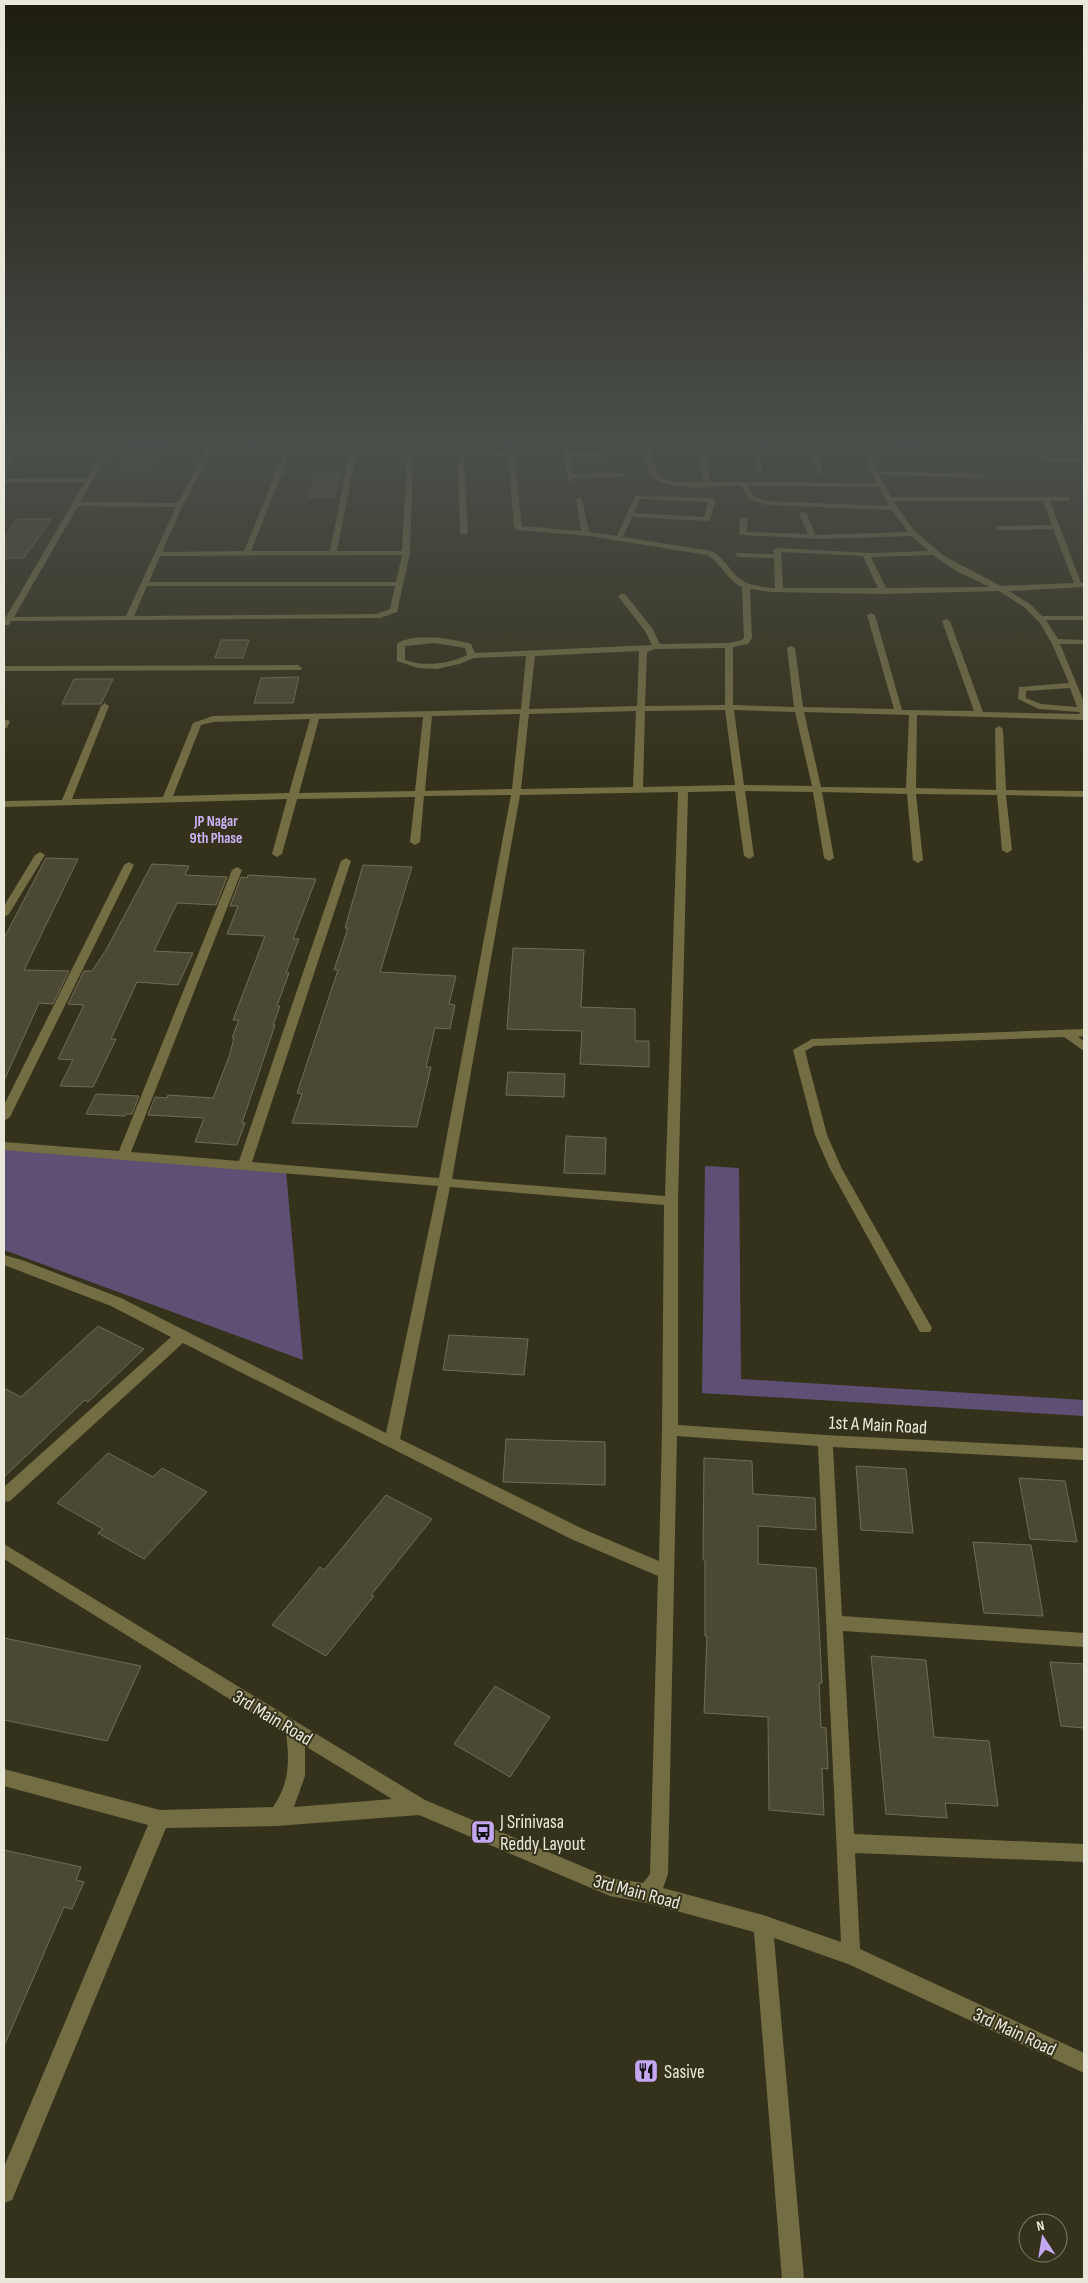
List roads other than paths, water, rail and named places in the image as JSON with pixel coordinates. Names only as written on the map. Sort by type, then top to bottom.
[{"type":"street","points":[[4,628],[6,619],[48,550]]},
{"type":"street","points":[[129,617],[161,550]]},
{"type":"street","points":[[6,619],[377,616],[391,613],[394,610],[406,550]]},
{"type":"street","points":[[679,550],[716,556],[732,578],[746,586],[779,589],[884,592],[1081,585],[1065,550]]},
{"type":"street","points":[[779,589],[777,550],[868,554],[933,553]]},
{"type":"street","points":[[929,550],[1021,601],[1039,618],[1054,642],[1084,714]]},
{"type":"street","points":[[159,554],[406,553]]},
{"type":"street","points":[[868,554],[866,556],[884,592]]},
{"type":"street","points":[[739,555],[777,556]]},
{"type":"street","points":[[144,584],[400,584]]},
{"type":"street","points":[[472,656],[468,646],[457,642],[412,641],[402,644],[401,662],[411,666],[448,664],[472,656],[729,645],[745,642],[748,638],[746,586]]},
{"type":"street","points":[[622,596],[649,630],[657,647]]},
{"type":"street","points":[[871,614],[899,713]]},
{"type":"street","points":[[1039,618],[1084,618]]},
{"type":"street","points":[[946,622],[980,715]]},
{"type":"street","points":[[1054,642],[1084,642]]},
{"type":"street","points":[[729,645],[729,708],[749,856]]},
{"type":"street","points":[[638,790],[642,709],[642,651],[647,648]]},
{"type":"street","points":[[792,648],[799,710],[817,788],[829,858]]},
{"type":"street","points":[[392,1442],[445,1182],[516,792],[526,713],[531,652]]},
{"type":"street","points":[[4,669],[298,668]]},
{"type":"street","points":[[1073,685],[1022,689],[1021,695],[1022,699],[1039,706],[1084,714]]},
{"type":"street","points":[[66,802],[105,706]]},
{"type":"street","points":[[167,799],[197,723],[213,719],[729,708],[980,715],[1084,714]]},
{"type":"street","points":[[913,713],[911,791],[918,860]]},
{"type":"street","points":[[415,842],[428,714]]},
{"type":"street","points":[[277,854],[315,717]]},
{"type":"street","points":[[999,729],[1001,792],[1008,850]]},
{"type":"street","points":[[4,804],[293,796],[740,788],[1084,794]]},
{"type":"street","points":[[647,1893],[655,1884],[659,1874],[670,1430],[670,1201],[683,789]]},
{"type":"street","points":[[4,914],[40,855]]},
{"type":"street","points":[[244,1166],[346,861]]},
{"type":"street","points":[[4,1117],[129,864]]},
{"type":"street","points":[[123,1156],[237,870]]},
{"type":"street","points":[[1066,1033],[1084,1047]]},
{"type":"street","points":[[925,1328],[836,1169],[821,1135],[798,1050],[812,1043],[1084,1033]]},
{"type":"street","points":[[4,1146],[670,1201]]},
{"type":"street","points":[[4,1260],[116,1302],[577,1534],[667,1572]]},
{"type":"street","points":[[4,1496],[181,1336]]},
{"type":"street","name":"1st A Main Road","points":[[670,1430],[825,1441],[1084,1454]]},
{"type":"street","points":[[825,1441],[851,1955]]},
{"type":"street","name":"3rd Main Road","points":[[4,1552],[419,1806],[610,1887],[647,1893],[762,1925],[851,1955],[1084,2063]]},
{"type":"street","points":[[833,1623],[1084,1640]]},
{"type":"street","points":[[277,1817],[289,1800],[296,1785],[298,1750],[294,1730]]},
{"type":"street","points":[[4,1777],[160,1819],[277,1817],[419,1806]]},
{"type":"street","points":[[4,2192],[160,1819]]},
{"type":"street","points":[[845,1843],[1084,1853]]},
{"type":"street","points":[[762,1925],[793,2279]]},
{"type":"place","name":"J Srinivasa Reddy Layout","points":[[483,1832]]},
{"type":"place","name":"Sasive","points":[[646,2071]]},
{"type":"district","name":"JP Nagar 9th Phase","points":[[216,830]]}]
